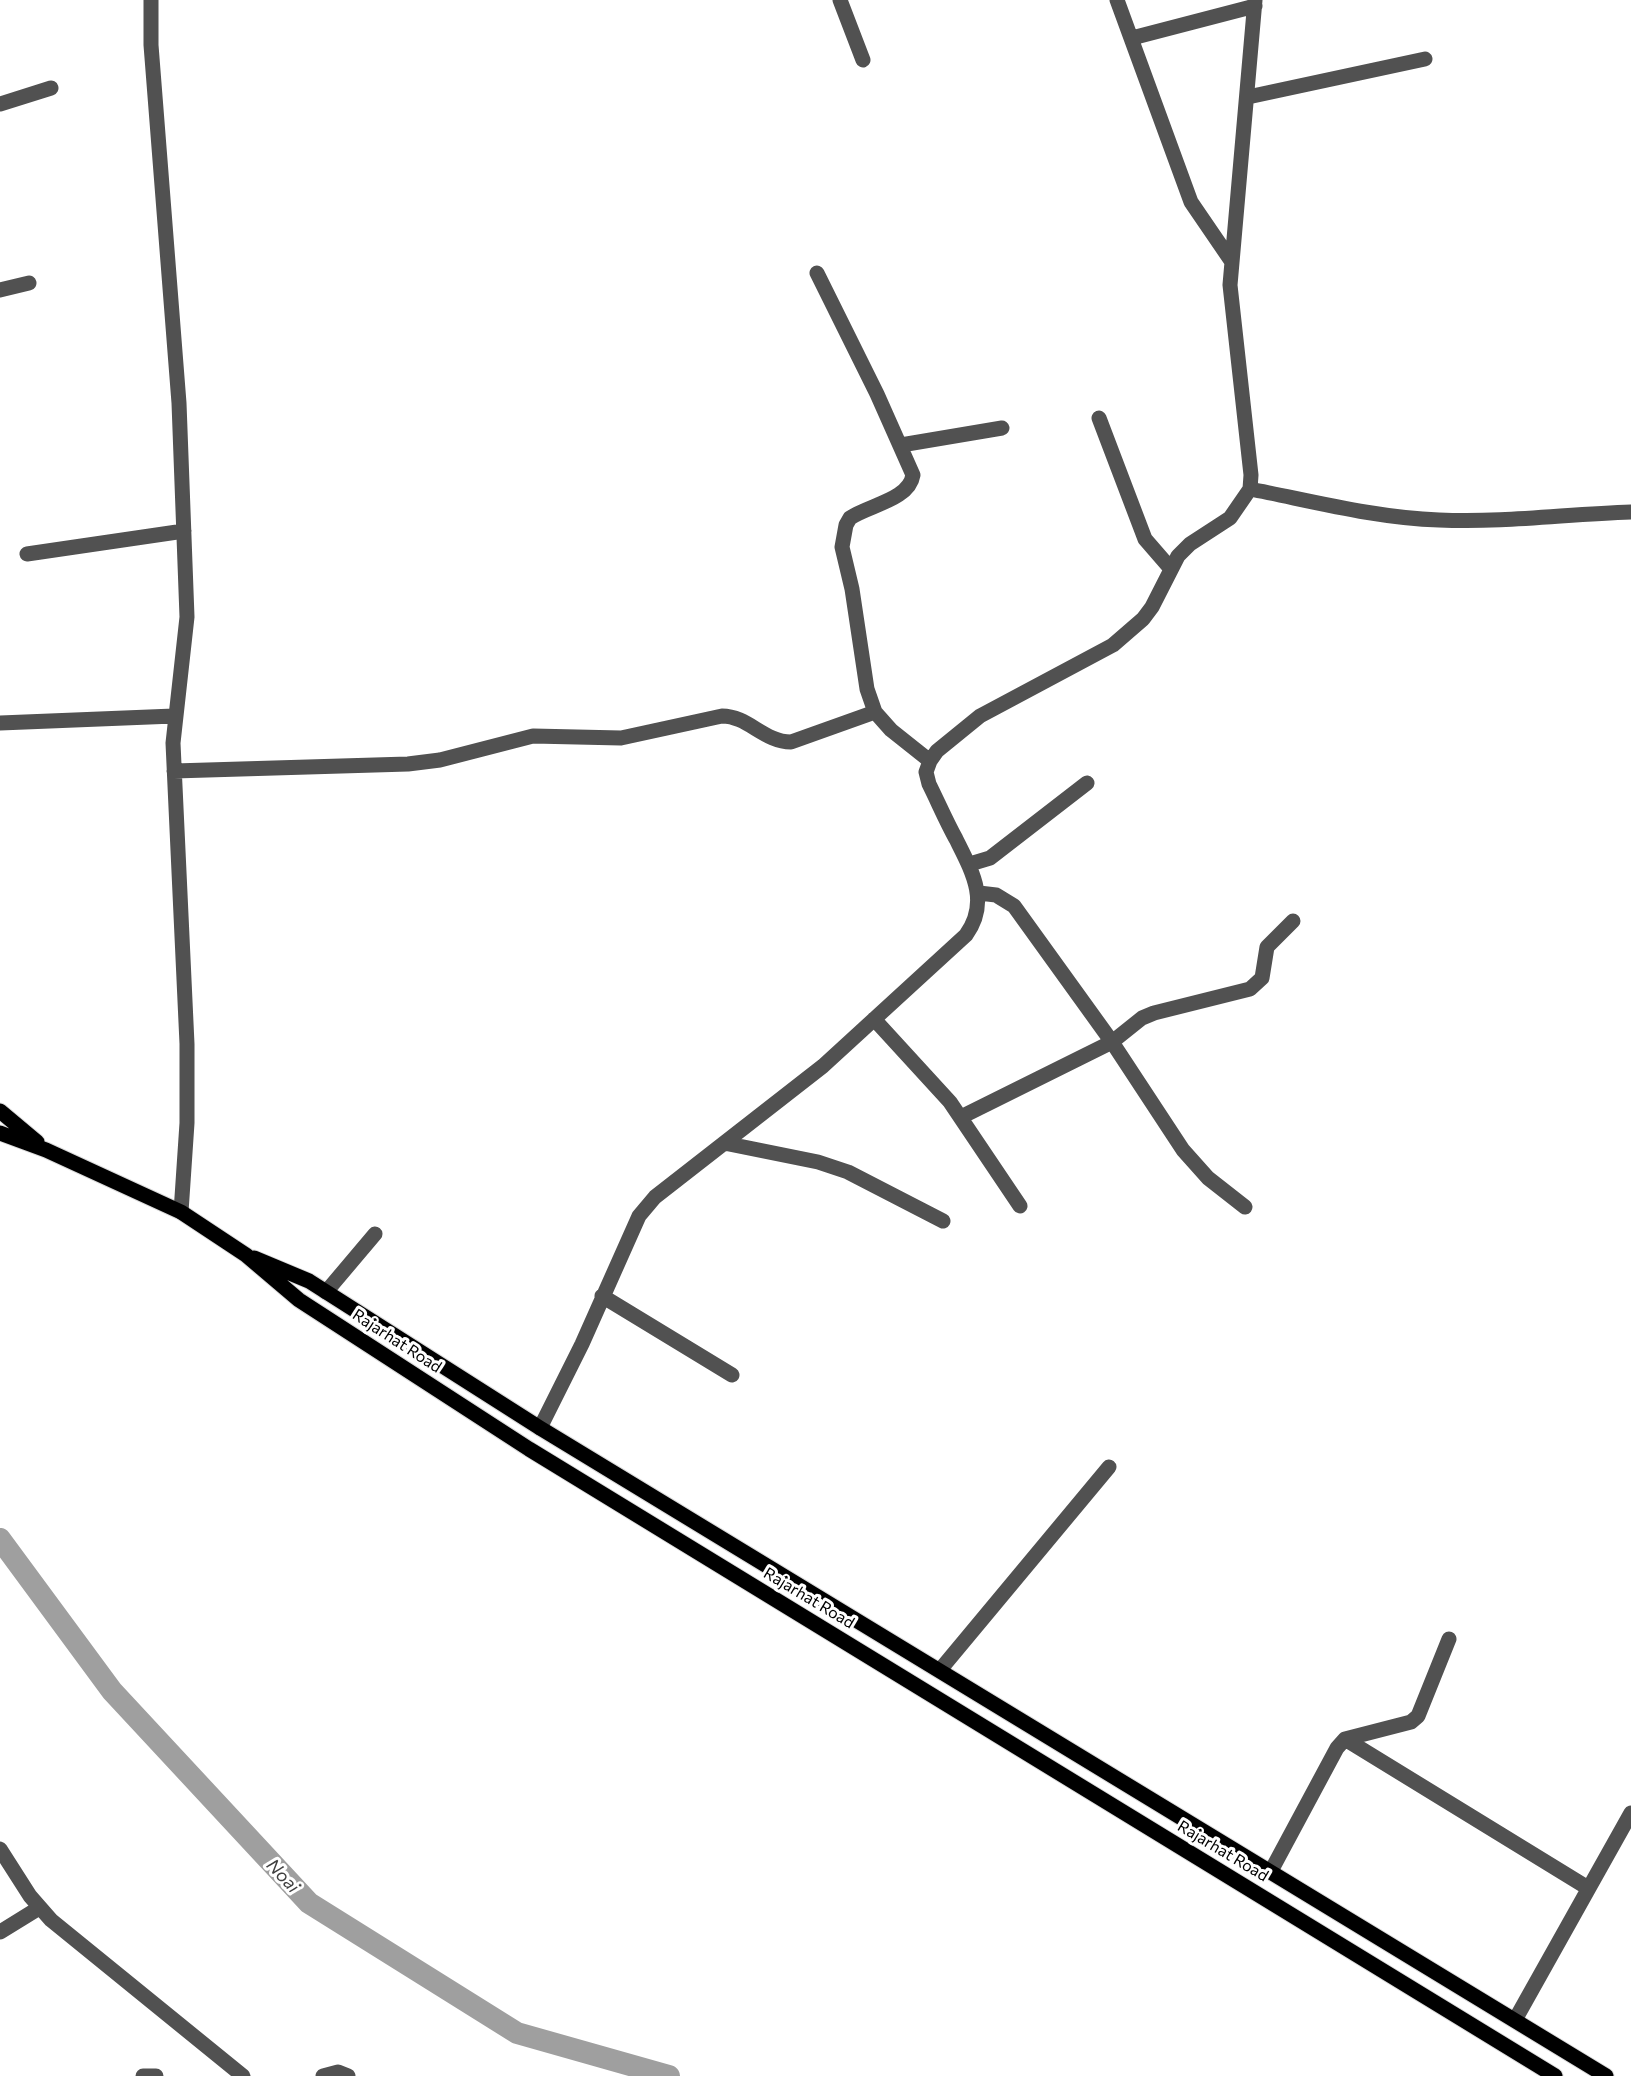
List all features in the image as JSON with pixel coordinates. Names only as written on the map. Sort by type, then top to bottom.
[{"type":"main road","points":[[0,1111],[46,1150]]},
{"type":"main road","points":[[0,1132],[46,1150]]},
{"type":"main road","name":"Rajarhat Road","points":[[46,1150],[181,1212],[246,1255],[299,1300],[529,1449],[1556,2076]]},
{"type":"main road","points":[[246,1255],[298,1275],[540,1428],[1606,2076]]},
{"type":"street","points":[[151,0],[150,45],[179,403],[184,531],[186,636],[174,716],[174,771],[188,1044],[187,1122],[181,1212]]},
{"type":"street","points":[[840,0],[863,60]]},
{"type":"street","points":[[1117,0],[1191,202],[1232,262]]},
{"type":"street","points":[[540,1428],[582,1344],[639,1216],[646,1206],[823,1066],[966,935],[974,925],[979,893],[970,864],[929,784],[926,772],[937,751],[987,712],[1123,638],[1152,607],[1178,556],[1190,544],[1230,518],[1250,489],[1251,475],[1230,306],[1255,3],[1132,38]]},
{"type":"street","points":[[1248,97],[1425,59]]},
{"type":"street","points":[[0,104],[51,88]]},
{"type":"street","points":[[817,273],[913,474],[909,487],[850,518],[846,525],[842,547],[852,589],[867,689],[875,712],[891,730],[930,761]]},
{"type":"street","points":[[0,290],[29,283]]},
{"type":"street","points":[[1099,418],[1145,539],[1171,569]]},
{"type":"street","points":[[901,445],[1002,428]]},
{"type":"street","points":[[1250,489],[1323,504],[1437,520],[1523,519],[1631,512]]},
{"type":"street","points":[[27,554],[184,531]]},
{"type":"street","points":[[174,771],[408,764],[440,760],[534,736],[621,738],[722,716],[734,716],[778,742],[791,742],[875,712]]},
{"type":"street","points":[[0,723],[174,716]]},
{"type":"street","points":[[970,864],[990,858],[1087,783]]},
{"type":"street","points":[[979,893],[996,895],[1014,906],[1113,1042],[1196,1166],[1245,1207]]},
{"type":"street","points":[[961,1117],[1113,1042],[1143,1018],[1154,1013],[1250,989],[1262,978],[1267,946],[1293,921]]},
{"type":"street","points":[[874,1019],[961,1117],[1020,1206]]},
{"type":"street","points":[[724,1143],[818,1162],[848,1172],[943,1221]]},
{"type":"street","points":[[326,1292],[375,1234]]},
{"type":"street","points":[[602,1296],[732,1375]]},
{"type":"street","points":[[940,1670],[1109,1467]]},
{"type":"street","points":[[1271,1871],[1330,1757],[1345,1740],[1411,1722],[1424,1709],[1449,1639]]},
{"type":"street","points":[[1345,1740],[1588,1888]]},
{"type":"street","points":[[1515,2020],[1631,1813]]},
{"type":"street","points":[[0,1849],[39,1908],[143,1996],[243,2076]]},
{"type":"street","points":[[0,1932],[39,1908]]},
{"type":"street","points":[[323,2076],[338,2072],[348,2076]]},
{"type":"street","points":[[143,2076],[156,2076]]},
{"type":"waterway","name":"Noai","points":[[0,1539],[112,1691],[309,1903],[517,2033],[669,2076]]}]
